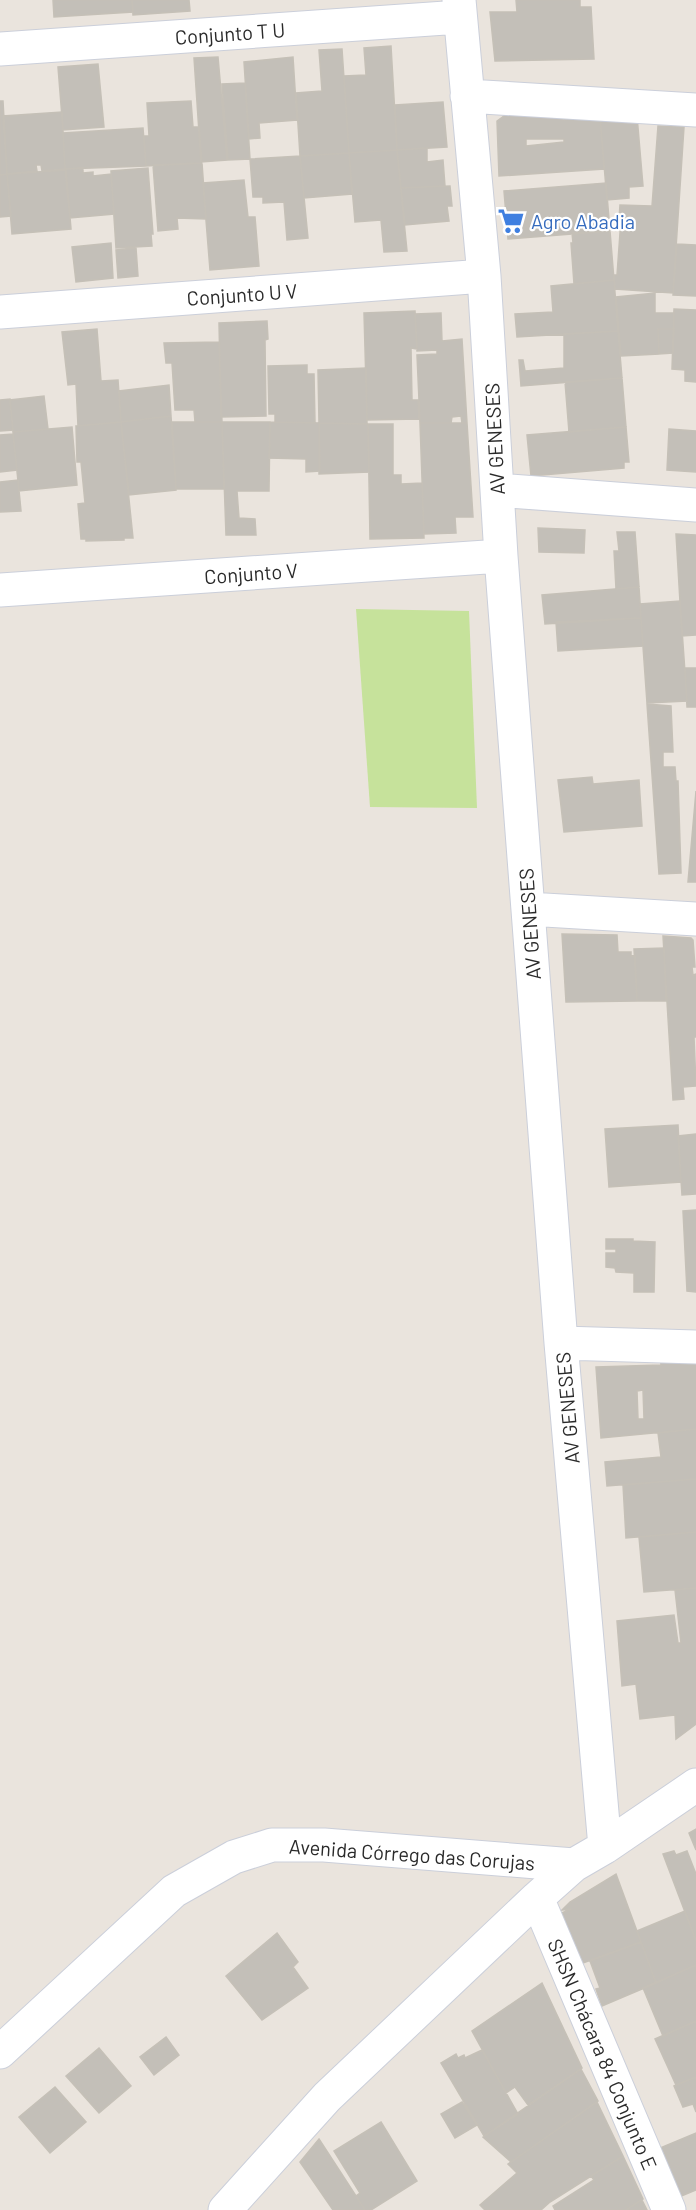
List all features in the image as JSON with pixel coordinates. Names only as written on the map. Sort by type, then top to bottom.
[{"type":"street","name":"Conjunto T U","points":[[0,49],[460,8]]},
{"type":"street","name":"AV GENESES","points":[[460,8],[484,276],[501,556],[561,1343],[605,1847]]},
{"type":"street","points":[[467,96],[696,110]]},
{"type":"street","name":"Conjunto U V","points":[[0,312],[484,276]]},
{"type":"street","points":[[497,490],[696,505]]},
{"type":"street","name":"Conjunto V","points":[[0,590],[501,556]]},
{"type":"street","points":[[528,909],[696,919]]},
{"type":"street","points":[[561,1343],[696,1347]]},
{"type":"street","points":[[225,2210],[327,2097],[537,1898],[574,1865],[605,1847],[696,1785]]},
{"type":"street","name":"Avenida Córrego das Corujas","points":[[0,2052],[174,1891],[234,1857],[272,1845],[324,1845],[574,1865]]},
{"type":"street","name":"SHSN Chácara 84 Conjunto E","points":[[537,1898],[669,2210]]},
{"type":"green space","points":[[356,609],[469,611],[477,808],[370,807]]},
{"type":"building","points":[[53,0],[132,0],[133,12],[54,17]]},
{"type":"building","points":[[132,0],[189,0],[190,11],[133,15]]},
{"type":"building","points":[[516,0],[580,0],[580,7],[591,7],[594,59],[495,61],[490,12],[517,12]]},
{"type":"building","points":[[391,46],[397,150],[349,153],[344,76],[366,75],[364,48]]},
{"type":"building","points":[[342,49],[349,153],[300,156],[296,93],[322,91],[319,50]]},
{"type":"building","points":[[218,57],[227,160],[201,162],[194,58]]},
{"type":"building","points":[[293,57],[297,120],[259,123],[260,138],[249,139],[244,62]]},
{"type":"building","points":[[98,64],[104,127],[63,130],[58,67]]},
{"type":"building","points":[[245,83],[250,159],[228,160],[222,84]]},
{"type":"building","points":[[0,101],[3,101],[7,174],[0,175]]},
{"type":"building","points":[[191,101],[193,127],[199,127],[202,163],[146,166],[144,136],[149,136],[147,103]]},
{"type":"building","points":[[443,102],[447,147],[397,150],[395,105]]},
{"type":"building","points":[[62,112],[65,169],[42,171],[41,165],[36,165],[37,171],[7,174],[3,116]]},
{"type":"building","points":[[508,113],[562,116],[562,120],[600,116],[604,169],[499,176],[497,121]],"holes":[[[526,139],[564,139],[564,142],[526,146]]]},
{"type":"building","points":[[637,116],[643,186],[629,187],[629,198],[607,200],[600,117]]},
{"type":"building","points":[[658,126],[684,127],[673,293],[615,289],[614,275],[617,275],[621,219],[619,219],[620,205],[652,206]]},
{"type":"building","points":[[143,128],[146,166],[65,169],[63,133]]},
{"type":"building","points":[[427,148],[427,162],[443,160],[445,186],[401,188],[397,150]]},
{"type":"building","points":[[397,150],[407,251],[384,252],[381,220],[355,222],[349,153]]},
{"type":"building","points":[[349,153],[352,194],[304,198],[300,156]]},
{"type":"building","points":[[300,156],[308,238],[287,240],[284,202],[263,203],[263,197],[253,197],[250,159]]},
{"type":"building","points":[[202,163],[206,219],[177,218],[178,229],[158,231],[153,165]]},
{"type":"building","points":[[83,168],[83,173],[93,172],[93,176],[111,174],[114,214],[70,218],[65,169]]},
{"type":"building","points":[[148,168],[152,246],[116,248],[111,171]]},
{"type":"building","points":[[66,170],[71,229],[12,234],[7,174]]},
{"type":"building","points":[[7,174],[11,216],[0,217],[0,175]]},
{"type":"building","points":[[244,180],[248,217],[255,217],[259,266],[210,270],[203,183]]},
{"type":"building","points":[[606,183],[610,231],[508,239],[504,191]]},
{"type":"building","points":[[450,186],[452,206],[447,206],[449,221],[405,225],[401,188]]},
{"type":"building","points":[[610,231],[614,280],[574,284],[572,233]]},
{"type":"building","points":[[111,243],[113,278],[76,282],[72,247]]},
{"type":"building","points":[[677,244],[696,245],[696,296],[673,295]]},
{"type":"building","points":[[136,248],[138,276],[118,278],[116,250]]},
{"type":"building","points":[[614,280],[618,331],[517,337],[515,314],[553,312],[551,286]]},
{"type":"building","points":[[655,293],[655,313],[674,313],[674,329],[658,329],[659,354],[621,356],[616,297]]},
{"type":"building","points":[[674,309],[696,310],[696,382],[685,381],[685,370],[672,369]]},
{"type":"building","points":[[415,311],[417,349],[411,348],[412,400],[418,400],[419,419],[367,420],[364,313]]},
{"type":"building","points":[[441,313],[442,341],[462,339],[467,423],[462,423],[461,416],[452,417],[451,423],[420,423],[417,355],[437,354],[437,350],[417,351],[415,314]]},
{"type":"building","points":[[267,321],[266,416],[221,417],[219,323]]},
{"type":"building","points":[[97,329],[101,381],[118,380],[121,422],[78,426],[76,384],[68,385],[62,332]]},
{"type":"building","points":[[658,329],[674,329],[673,353],[659,354]]},
{"type":"building","points":[[618,331],[622,378],[521,386],[519,360],[523,360],[525,371],[564,368],[564,334]]},
{"type":"building","points":[[219,342],[222,422],[195,422],[194,410],[175,410],[172,363],[166,363],[164,343]]},
{"type":"building","points":[[307,365],[307,374],[314,374],[315,423],[275,422],[275,414],[269,414],[268,366]]},
{"type":"building","points":[[366,368],[367,424],[319,423],[318,370]]},
{"type":"building","points":[[622,378],[626,427],[569,432],[565,382]]},
{"type":"building","points":[[169,385],[171,416],[121,422],[119,391]]},
{"type":"building","points":[[44,396],[48,429],[13,432],[10,400]]},
{"type":"building","points":[[10,399],[13,430],[0,431],[0,400]]},
{"type":"building","points":[[171,416],[176,490],[129,495],[121,422]]},
{"type":"building","points":[[121,422],[133,538],[86,541],[86,539],[81,539],[78,504],[85,503],[81,462],[77,462],[76,426]]},
{"type":"building","points":[[172,422],[222,422],[224,489],[176,489]]},
{"type":"building","points":[[222,422],[270,422],[269,491],[237,491],[239,518],[255,519],[256,535],[226,535]]},
{"type":"building","points":[[270,422],[319,423],[320,471],[306,472],[306,459],[269,458]]},
{"type":"building","points":[[319,423],[368,424],[369,472],[319,474]]},
{"type":"building","points":[[420,423],[467,423],[473,517],[455,517],[456,533],[424,534]]},
{"type":"building","points":[[368,424],[393,424],[393,475],[401,475],[401,484],[422,483],[424,538],[370,539]]},
{"type":"building","points":[[72,427],[77,485],[19,491],[13,432]]},
{"type":"building","points":[[626,427],[629,462],[624,462],[624,468],[531,476],[527,435]]},
{"type":"building","points":[[669,429],[696,431],[696,472],[667,470]]},
{"type":"building","points":[[13,434],[17,470],[0,472],[0,435]]},
{"type":"building","points":[[18,480],[21,511],[0,512],[0,482]]},
{"type":"building","points":[[538,528],[585,530],[584,553],[539,552]]},
{"type":"building","points":[[617,532],[635,532],[639,587],[616,589],[614,551],[619,551]]},
{"type":"building","points":[[676,534],[696,535],[696,635],[682,636]]},
{"type":"building","points":[[639,587],[641,618],[545,624],[542,595]]},
{"type":"building","points":[[680,601],[687,701],[647,703],[640,604]]},
{"type":"building","points":[[641,618],[643,646],[558,651],[556,622]]},
{"type":"building","points":[[685,668],[696,668],[696,707],[687,707]]},
{"type":"building","points":[[647,704],[671,706],[673,752],[663,752],[663,767],[675,767],[676,781],[678,781],[681,873],[659,874]]},
{"type":"building","points":[[592,777],[593,784],[639,780],[642,826],[564,832],[558,780]]},
{"type":"building","points":[[696,791],[696,882],[688,882]]},
{"type":"building","points":[[562,934],[617,935],[618,952],[631,952],[631,956],[635,955],[637,1001],[566,1002]]},
{"type":"building","points":[[663,936],[693,940],[695,967],[692,967],[693,975],[696,974],[696,1037],[694,1037],[696,1086],[683,1087],[684,1099],[673,1100]]},
{"type":"building","points":[[664,948],[666,1001],[637,1001],[634,949]]},
{"type":"building","points":[[678,1125],[681,1182],[609,1187],[605,1129]]},
{"type":"building","points":[[696,1134],[696,1194],[682,1195],[678,1136]]},
{"type":"building","points":[[696,1210],[696,1292],[687,1291],[683,1211]]},
{"type":"building","points":[[606,1239],[655,1242],[654,1292],[634,1292],[634,1273],[616,1272],[615,1268],[606,1267],[606,1253],[616,1253],[616,1249],[606,1249]]},
{"type":"building","points":[[660,1355],[696,1356],[696,1429],[601,1438],[596,1367],[661,1365]],"holes":[[[643,1390],[644,1419],[638,1419],[637,1391]]]},
{"type":"building","points":[[696,1429],[696,1479],[607,1486],[605,1462],[661,1457],[658,1433]]},
{"type":"building","points":[[696,1479],[696,1532],[626,1538],[623,1485]]},
{"type":"building","points":[[696,1532],[696,1588],[644,1592],[639,1537]]},
{"type":"building","points":[[696,1588],[696,1724],[676,1739],[675,1715],[640,1719],[636,1684],[622,1686],[617,1621],[674,1615],[678,1643],[681,1643],[675,1590]]},
{"type":"building","points":[[696,1829],[696,1850],[689,1833]]},
{"type":"building","points":[[674,1851],[676,1855],[687,1851],[696,1874],[696,1941],[663,1854]]},
{"type":"building","points":[[616,1874],[641,1942],[580,1964],[562,1913],[571,1909],[562,1910],[570,1902]]},
{"type":"building","points":[[685,1911],[696,1941],[696,1965],[656,1983],[637,1931]]},
{"type":"building","points":[[277,1933],[298,1962],[293,1967],[308,1988],[262,2020],[226,1976]]},
{"type":"building","points":[[641,1942],[656,1983],[602,2006],[596,1989],[600,1988],[590,1961]]},
{"type":"building","points":[[696,1965],[696,2021],[663,2036],[643,1988]]},
{"type":"building","points":[[542,1983],[582,2068],[528,2105],[515,2087],[506,2093],[472,2031]]},
{"type":"building","points":[[696,2021],[696,2077],[676,2085],[655,2039]]},
{"type":"building","points":[[166,2037],[179,2055],[154,2075],[140,2057]]},
{"type":"building","points":[[99,2048],[131,2086],[99,2113],[66,2076]]},
{"type":"building","points":[[482,2050],[518,2114],[484,2136],[441,2063],[456,2054],[458,2058],[464,2055],[465,2058]]},
{"type":"building","points":[[581,2069],[598,2101],[511,2162],[483,2137]]},
{"type":"building","points":[[696,2077],[696,2112],[693,2104],[683,2107],[674,2086]]},
{"type":"building","points":[[55,2087],[86,2122],[50,2153],[19,2117]]},
{"type":"building","points":[[462,2102],[477,2125],[455,2138],[441,2114]]},
{"type":"building","points":[[597,2102],[623,2156],[541,2210],[485,2210],[480,2205],[517,2173],[508,2164]]},
{"type":"building","points":[[381,2122],[417,2181],[371,2210],[365,2210],[356,2196],[360,2193],[334,2151]]},
{"type":"building","points":[[696,2133],[696,2190],[679,2197],[658,2149]]},
{"type":"building","points":[[319,2139],[365,2210],[333,2210],[300,2162]]},
{"type":"building","points":[[623,2156],[643,2199],[626,2210],[555,2210],[553,2206],[594,2180],[591,2176]]},
{"type":"building","points":[[642,2200],[647,2210],[626,2210],[640,2201]]},
{"type":"place","name":"Agro Abadia","points":[[511,221]]}]
